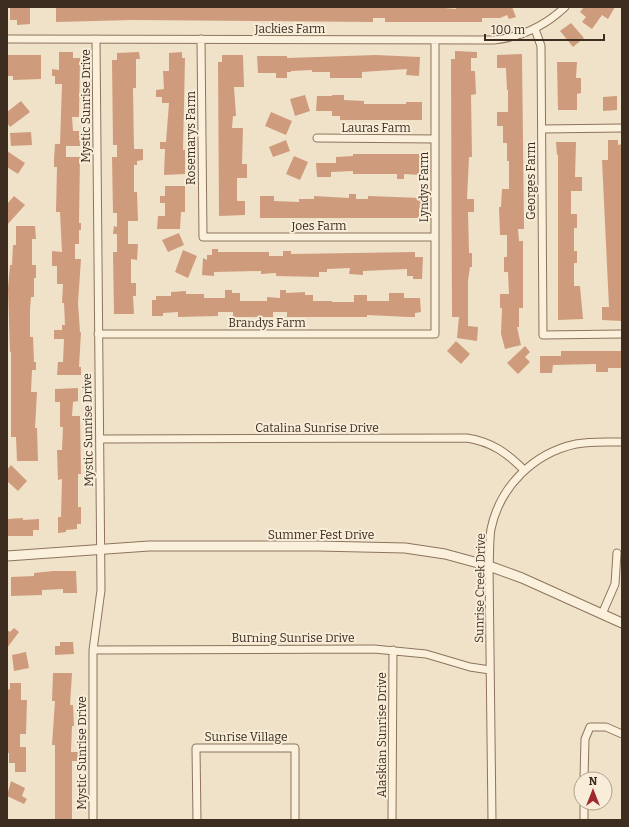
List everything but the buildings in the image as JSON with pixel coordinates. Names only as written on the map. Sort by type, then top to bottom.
[{"type":"street","name":"Jackies Farm","points":[[7,38],[499,40],[535,29],[548,22],[565,7]]},
{"type":"street","name":"Georges Farm","points":[[535,29],[541,46],[543,335],[622,334]]},
{"type":"street","name":"Mystic Sunrise Drive","points":[[93,820],[93,650],[100,605],[101,549],[96,39]]},
{"type":"street","name":"Rosemarys Farm","points":[[201,39],[203,237]]},
{"type":"street","name":"Lyndys Farm","points":[[435,40],[435,334]]},
{"type":"street","points":[[542,128],[622,128]]},
{"type":"street","name":"Lauras Farm","points":[[317,138],[435,139]]},
{"type":"street","name":"Joes Farm","points":[[203,237],[435,237]]},
{"type":"street","name":"Brandys Farm","points":[[98,334],[435,334]]},
{"type":"street","name":"Catalina Sunrise Drive","points":[[100,439],[467,438],[491,444],[511,457],[524,470]]},
{"type":"street","name":"Sunrise Creek Drive","points":[[492,820],[490,541],[494,518],[504,494],[524,470],[544,456],[565,447],[587,442],[622,442]]},
{"type":"street","name":"Summer Fest Drive","points":[[7,556],[148,546],[405,548],[445,554],[490,566],[522,578],[622,623]]},
{"type":"street","points":[[602,614],[615,584],[617,553]]},
{"type":"street","name":"Burning Sunrise Drive","points":[[93,650],[392,650],[426,654],[470,667],[490,670]]},
{"type":"street","name":"Alaskian Sunrise Drive","points":[[392,650],[392,820]]},
{"type":"street","points":[[584,771],[585,739],[590,727],[606,727],[622,734]]},
{"type":"street","name":"Sunrise Village","points":[[197,820],[196,748],[295,748],[295,820]]}]
